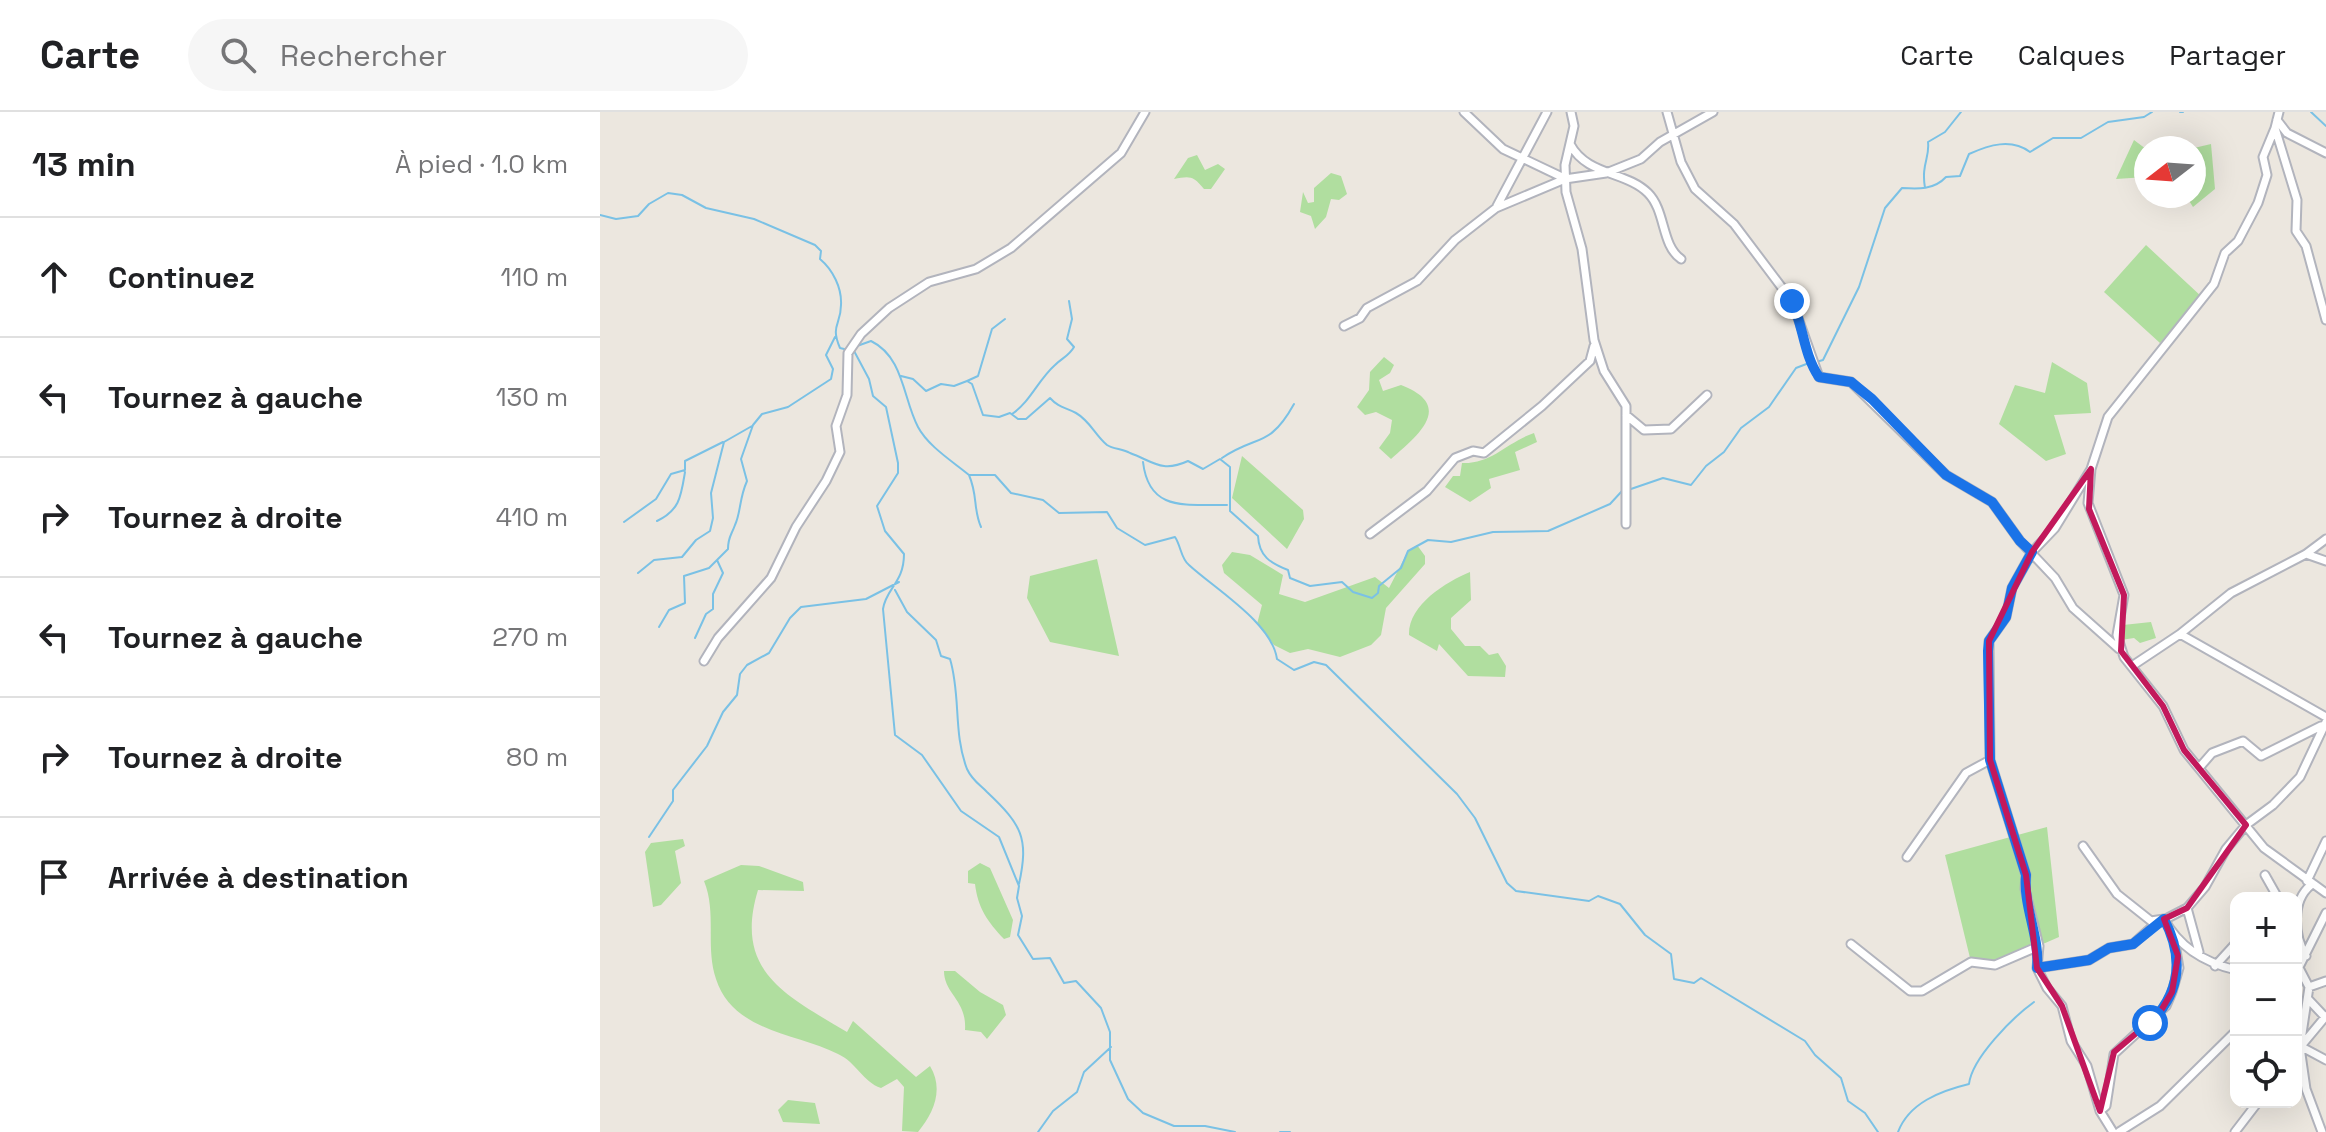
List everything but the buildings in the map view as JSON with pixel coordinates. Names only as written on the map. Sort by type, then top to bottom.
[{"type":"street","points":[[704,661],[718,638],[771,578],[796,527],[826,481],[840,452],[836,426],[847,395],[845,365],[861,334],[889,308],[929,282],[976,269],[1011,248],[1121,153],[1145,112]]},
{"type":"street","points":[[1464,112],[1490,140],[1565,179]]},
{"type":"street","points":[[1496,208],[1547,112]]},
{"type":"street","points":[[1571,112],[1574,126],[1565,179],[1569,207],[1582,249],[1595,343],[1604,371],[1626,406],[1626,524]]},
{"type":"street","points":[[1667,112],[1681,162],[1695,189],[1734,224],[1792,301],[1816,373],[1823,378],[1851,382],[1872,399],[1946,475],[1992,502],[2081,618],[2121,651],[2163,706],[2184,750],[2264,848],[2326,893]]},
{"type":"street","points":[[1344,326],[1360,318],[1367,308],[1417,281],[1455,240],[1496,208],[1565,179],[1606,173],[1641,159],[1658,144],[1713,112]]},
{"type":"street","points":[[2277,120],[2287,133],[2326,153]]},
{"type":"street","points":[[2277,120],[2297,200],[2296,231],[2306,246],[2326,320]]},
{"type":"street","points":[[2231,1036],[2160,1106],[2116,1132],[2100,1111],[2087,1066],[2071,1041],[2062,1006],[2047,988],[2037,968],[2039,946],[2025,889],[2026,875],[1990,760],[1989,641],[2006,617],[2012,588],[2032,552],[2055,528],[2091,469],[2108,417],[2214,284],[2228,248],[2240,238],[2263,190],[2267,175],[2263,157],[2277,120]]},
{"type":"street","points":[[1570,144],[1579,157],[1650,196],[1660,211],[1675,255],[1681,259]]},
{"type":"street","points":[[1370,534],[1427,491],[1455,458],[1473,451],[1484,453],[1510,435],[1590,361],[1595,343]]},
{"type":"street","points":[[1626,415],[1644,430],[1671,429],[1707,395]]},
{"type":"street","points":[[2091,469],[2089,509],[2124,595],[2117,635],[2121,651]]},
{"type":"street","points":[[2132,666],[2180,634],[2231,593],[2306,554],[2326,539]]},
{"type":"street","points":[[2306,554],[2326,561]]},
{"type":"street","points":[[2180,634],[2325,722]]},
{"type":"street","points":[[2199,768],[2212,753],[2243,741],[2261,756],[2325,722]]},
{"type":"street","points":[[2037,968],[2089,960],[2109,948],[2133,944],[2164,919],[2187,908],[2205,887],[2226,849],[2246,825],[2268,810],[2296,781],[2325,722]]},
{"type":"street","points":[[1907,857],[1966,773],[1990,760]]},
{"type":"street","points":[[2302,898],[2326,841]]},
{"type":"street","points":[[2083,846],[2117,894],[2143,911],[2151,921],[2164,919]]},
{"type":"street","points":[[2265,875],[2275,892]]},
{"type":"street","points":[[2187,908],[2199,952]]},
{"type":"street","points":[[2299,964],[2326,913]]},
{"type":"street","points":[[2100,1111],[2106,1106],[2116,1050],[2166,1006],[2179,968],[2174,938],[2164,919]]},
{"type":"street","points":[[2174,938],[2199,952],[2215,966],[2230,968]]},
{"type":"street","points":[[1851,944],[1910,991],[1922,991],[1971,962],[1995,965],[2039,946]]},
{"type":"street","points":[[2302,946],[2306,956]]},
{"type":"street","points":[[2215,966],[2230,950]]},
{"type":"street","points":[[2300,1036],[2309,987],[2302,975]]},
{"type":"street","points":[[2309,987],[2326,981]]},
{"type":"street","points":[[2302,1042],[2326,1017],[2308,999]]},
{"type":"street","points":[[2302,1049],[2326,1060]]},
{"type":"street","points":[[2302,1070],[2322,1132]]},
{"type":"street","points":[[2235,1132],[2253,1108]]},
{"type":"highlighted area","points":[[2091,469],[2089,509],[2124,595],[2121,651],[2163,706],[2184,750],[2246,825],[2187,908],[2164,919],[2178,956],[2172,992],[2159,1014],[2114,1052],[2100,1111],[2062,1006],[2037,968],[2026,875],[1990,760],[1989,641],[2032,552]]},
{"type":"green space","points":[[2134,140],[2134,178],[2116,179]]},
{"type":"green space","points":[[2211,144],[2215,189],[2206,196],[2206,145]]},
{"type":"green space","points":[[1197,155],[1205,170],[1218,164],[1225,169],[1211,189],[1204,189],[1190,178],[1174,179],[1188,158]]},
{"type":"green space","points":[[1331,173],[1341,176],[1347,194],[1339,200],[1331,199],[1326,217],[1315,229],[1311,216],[1300,212],[1303,192],[1308,203],[1314,202],[1314,188]]},
{"type":"green space","points":[[2146,245],[2202,297],[2160,343],[2104,292]]},
{"type":"green space","points":[[1384,357],[1394,365],[1390,373],[1379,380],[1383,391],[1401,385],[1417,393],[1426,402],[1429,412],[1420,431],[1391,459],[1379,448],[1390,433],[1392,420],[1376,412],[1365,415],[1357,407],[1369,390],[1370,372]]},
{"type":"green space","points":[[2052,362],[2087,383],[2091,413],[2054,415],[2066,454],[2046,461],[1999,424],[2015,385],[2045,393]]},
{"type":"green space","points":[[1534,433],[1537,442],[1515,452],[1520,470],[1489,479],[1491,488],[1470,502],[1445,487],[1453,476],[1460,476],[1462,463],[1482,460]]},
{"type":"green space","points":[[1242,456],[1303,510],[1304,519],[1287,549],[1232,498]]},
{"type":"green space","points":[[1417,545],[1425,556],[1425,564],[1386,608],[1381,635],[1371,645],[1340,657],[1308,649],[1290,653],[1274,645],[1257,624],[1262,605],[1224,573],[1222,565],[1232,552],[1250,555],[1283,575],[1279,594],[1305,602],[1375,577],[1389,588],[1408,551]]},
{"type":"green space","points":[[1097,559],[1119,656],[1050,642],[1027,598],[1030,576]]},
{"type":"green space","points":[[1470,572],[1471,600],[1451,618],[1451,629],[1465,646],[1480,646],[1489,655],[1498,653],[1506,666],[1505,677],[1468,676],[1439,644],[1437,651],[1409,635],[1415,614],[1430,596]]},
{"type":"green space","points":[[2151,622],[2156,638],[2140,643],[2134,638],[2121,640],[2123,625]]},
{"type":"green space","points":[[2047,827],[2059,937],[1995,965],[1971,962],[1945,855]]},
{"type":"green space","points":[[683,839],[685,846],[675,851],[681,883],[661,905],[653,907],[645,852],[651,843]]},
{"type":"green space","points":[[980,863],[990,868],[1013,920],[1010,937],[1004,939],[993,926],[981,907],[975,884],[968,883],[968,871]]},
{"type":"green space","points":[[741,865],[759,866],[803,882],[804,891],[758,890],[752,918],[753,942],[759,961],[771,978],[804,1006],[847,1032],[853,1021],[916,1077],[930,1066],[937,1092],[933,1109],[918,1132],[902,1131],[904,1087],[897,1079],[881,1088],[844,1058],[751,1020],[724,997],[713,967],[710,905],[704,881]]},
{"type":"green space","points":[[944,971],[955,971],[980,992],[1003,1005],[1006,1015],[987,1039],[981,1032],[965,1030],[963,1011],[948,986]]},
{"type":"green space","points":[[788,1100],[815,1103],[820,1124],[783,1122],[778,1110]]},
{"type":"waterway","points":[[1925,188],[1928,142],[1945,132],[1961,112]]},
{"type":"waterway","points":[[1816,362],[1823,360],[1859,287],[1885,208],[1902,188],[1926,188],[1946,177],[1960,176],[1969,154],[1984,148],[2008,144],[2030,152],[2053,138],[2081,138],[2108,122],[2144,117],[2152,112]]},
{"type":"waterway","points":[[2311,112],[2326,126]]},
{"type":"waterway","points":[[600,215],[616,219],[638,216],[649,204],[668,193],[682,195],[706,208],[754,219],[815,245],[821,251],[820,259],[833,274],[838,286],[841,312],[836,334],[840,348],[848,350]]},
{"type":"waterway","points":[[1012,414],[1074,347],[1067,339],[1072,319],[1069,301]]},
{"type":"waterway","points":[[967,381],[978,376],[992,329],[1005,319]]},
{"type":"waterway","points":[[695,638],[706,614],[713,609],[713,594],[723,573],[717,560],[728,549],[738,515],[747,481],[741,459],[753,425],[762,414],[788,407],[831,379],[833,369],[826,355],[835,337]]},
{"type":"waterway","points":[[857,346],[871,341],[890,357],[922,434],[969,475],[995,475],[1011,493],[1043,500],[1059,513],[1107,512],[1117,528],[1145,545],[1175,537],[1186,562],[1265,632],[1277,659],[1294,670],[1314,662],[1326,665],[1457,794],[1475,818],[1507,883],[1516,891],[1589,901],[1598,896],[1620,904],[1645,935],[1671,954],[1674,979],[1694,983],[1701,978],[1805,1041],[1815,1055],[1841,1078],[1848,1101],[1865,1113],[1878,1132]]},
{"type":"waterway","points":[[853,349],[869,379],[873,396],[886,407],[898,463],[898,473],[877,506],[885,531],[904,554],[901,572],[883,609],[895,735],[922,755],[961,811],[999,837],[1019,886],[1017,898],[1022,916],[1018,935],[1033,959],[1050,958],[1064,983],[1076,981],[1101,1008],[1110,1032],[1110,1060],[1128,1099],[1143,1113],[1174,1126],[1205,1126],[1235,1132]]},
{"type":"waterway","points":[[1628,490],[1663,478],[1691,485],[1706,466],[1724,452],[1741,428],[1769,407],[1796,368],[1809,363]]},
{"type":"waterway","points":[[901,376],[913,379],[926,391],[941,384],[954,386],[967,381],[972,384],[983,415],[999,417],[1010,413],[1018,419],[1026,419],[1050,398],[1081,416],[1107,445],[1158,465],[1171,466],[1188,461],[1203,469],[1220,459],[1230,467],[1230,511],[1258,536],[1267,558],[1288,570],[1290,578],[1310,586],[1342,582],[1353,592],[1372,598],[1378,593],[1379,586],[1401,568],[1408,551],[1428,540],[1451,542],[1493,532],[1548,531],[1610,504],[1622,491]]},
{"type":"waterway","points":[[1222,458],[1269,435],[1294,404]]},
{"type":"waterway","points":[[638,573],[654,560],[682,557],[696,540],[710,531],[713,518],[711,493],[724,442],[752,426]]},
{"type":"waterway","points":[[624,522],[656,499],[671,474],[685,470],[685,461],[723,442]]},
{"type":"waterway","points":[[1143,462],[1153,490],[1162,498],[1184,504],[1227,505]]},
{"type":"waterway","points":[[657,521],[675,507],[685,472]]},
{"type":"waterway","points":[[969,475],[981,527]]},
{"type":"waterway","points":[[659,627],[669,610],[685,603],[684,576],[709,568],[717,560]]},
{"type":"waterway","points":[[649,837],[673,801],[673,790],[707,746],[723,712],[737,695],[740,674],[747,665],[769,653],[790,618],[801,607],[866,599],[899,582]]},
{"type":"waterway","points":[[895,590],[907,612],[936,640],[941,656],[950,659],[958,728],[967,769],[1008,814],[1020,833],[1023,855],[1019,884]]},
{"type":"waterway","points":[[1898,1132],[1918,1106],[1947,1090],[1969,1084],[1985,1051],[2015,1017],[2034,1002]]},
{"type":"waterway","points":[[1038,1132],[1053,1111],[1077,1092],[1084,1072],[1111,1047]]},
{"type":"waterway","points":[[1280,1132],[1290,1132]]},
{"type":"route","points":[[1792,301],[1802,325],[1807,351],[1819,377],[1830,376],[1851,382],[1872,399],[1946,475],[1992,502],[2020,541],[2032,552],[2012,588],[2006,617],[1989,641],[1988,651],[1992,722],[1990,760],[2013,824],[2026,875],[2025,889],[2039,946],[2037,968],[2089,960],[2109,948],[2133,944],[2164,919],[2174,938],[2179,968],[2166,1006],[2150,1023]]}]
